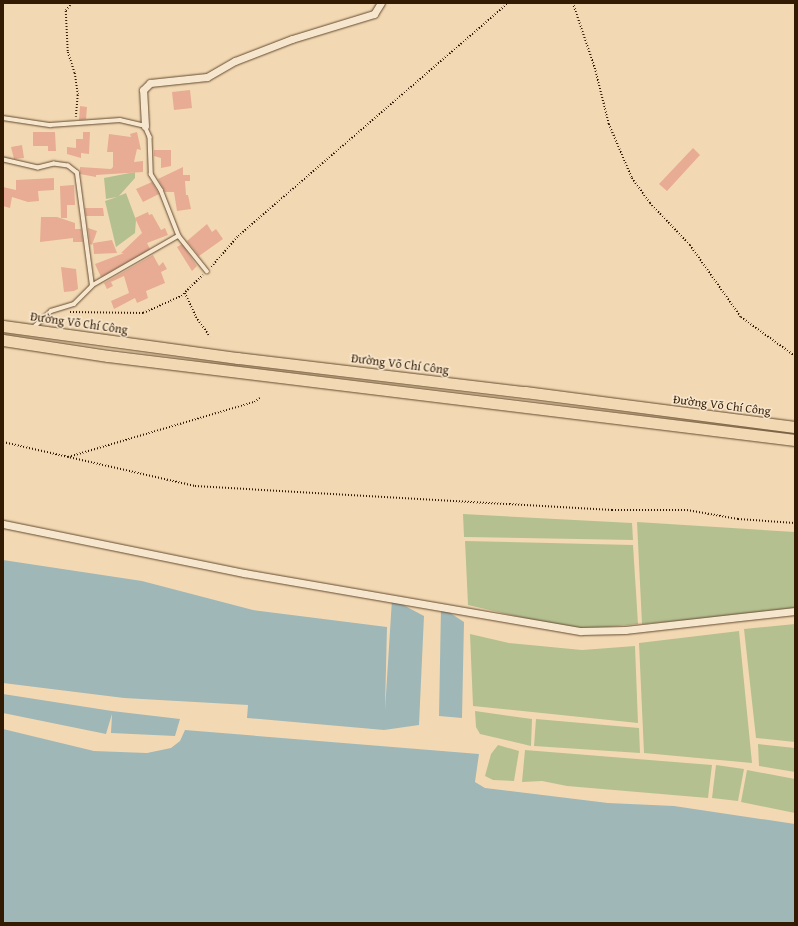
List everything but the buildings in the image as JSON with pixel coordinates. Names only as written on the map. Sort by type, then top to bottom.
[{"type":"main road","name":"Đường Võ Chí Công","points":[[3,326],[238,358],[526,392],[795,427]]},
{"type":"main road","points":[[3,340],[108,356],[795,440]]},
{"type":"street","points":[[145,126],[143,90],[150,83],[207,77],[235,61],[292,39],[374,14],[381,3]]},
{"type":"street","points":[[3,524],[244,573],[581,631],[625,630],[795,611]]},
{"type":"lane","points":[[3,118],[50,124],[75,124],[120,120],[145,126],[150,137],[151,174],[161,190],[179,236],[207,271]]},
{"type":"lane","points":[[3,160],[38,168],[54,164],[68,166],[77,172],[92,286]]},
{"type":"lane","points":[[32,330],[51,311],[74,304],[92,286],[179,236]]},
{"type":"path","points":[[72,3],[66,11],[68,52],[75,73],[78,96],[75,124]]},
{"type":"path","points":[[66,311],[143,313],[185,293],[238,236],[508,3]]},
{"type":"path","points":[[573,3],[599,82],[609,124],[632,178],[650,203],[690,245],[742,317],[795,356]]},
{"type":"path","points":[[185,293],[196,317],[210,336]]},
{"type":"path","points":[[66,457],[254,402],[260,398]]},
{"type":"path","points":[[3,442],[195,486],[612,510],[687,510],[738,519],[795,523]]},
{"type":"green space","points":[[135,172],[135,178],[119,196],[126,193],[136,220],[135,233],[116,247],[105,201],[117,197],[106,199],[104,178]]},
{"type":"green space","points":[[463,514],[632,523],[633,540],[464,537]]},
{"type":"green space","points":[[637,522],[795,532],[795,611],[642,624]]},
{"type":"green space","points":[[465,541],[633,545],[638,624],[577,630],[468,605]]},
{"type":"green space","points":[[795,624],[795,742],[756,738],[744,629]]},
{"type":"green space","points":[[739,631],[752,763],[644,753],[639,643]]},
{"type":"green space","points":[[470,634],[509,643],[582,650],[635,646],[638,723],[473,706]]},
{"type":"green space","points":[[475,711],[532,719],[531,746],[480,734],[476,727]]},
{"type":"green space","points":[[536,719],[639,728],[640,753],[534,746]]},
{"type":"green space","points":[[758,744],[795,748],[795,772],[759,766]]},
{"type":"green space","points":[[498,745],[519,751],[514,781],[493,780],[485,776],[491,754]]},
{"type":"green space","points":[[525,750],[712,765],[708,798],[567,786],[542,781],[522,782]]},
{"type":"green space","points":[[716,765],[744,769],[738,801],[712,798]]},
{"type":"green space","points":[[747,770],[795,779],[795,813],[741,802]]},
{"type":"water","points":[[3,560],[142,581],[253,610],[387,627],[385,710],[392,599],[424,616],[419,725],[384,730],[247,718],[248,705],[124,698],[3,683]]},
{"type":"water","points":[[441,607],[464,622],[462,718],[439,716]]},
{"type":"water","points":[[3,694],[112,711],[180,719],[175,736],[111,733],[112,714],[106,734],[3,713]]},
{"type":"water","points":[[3,729],[94,751],[147,753],[171,748],[180,741],[185,730],[479,754],[475,782],[485,788],[608,803],[674,806],[795,824],[795,923],[3,923]]}]
